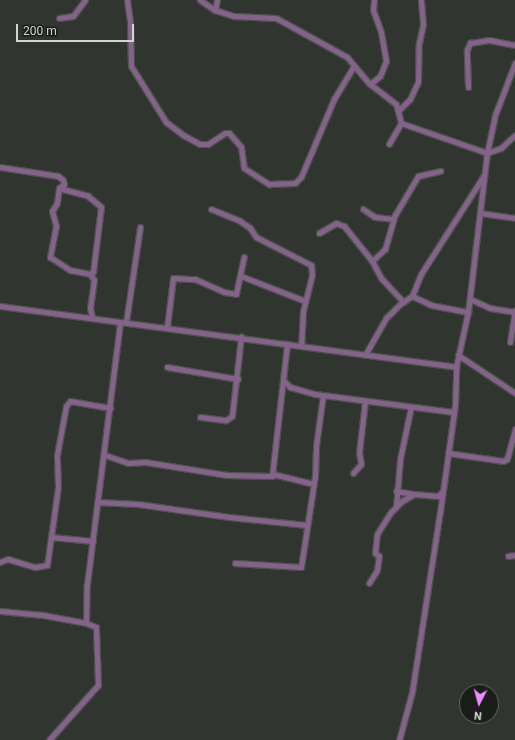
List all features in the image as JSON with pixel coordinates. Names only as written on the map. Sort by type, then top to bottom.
[{"type":"street","points":[[59,18],[73,16],[85,0]]},
{"type":"street","points":[[127,0],[130,21],[131,66],[166,122],[183,135],[200,144],[208,144],[225,133],[229,133],[241,147],[246,171],[268,184],[294,183],[301,177],[334,99],[354,66]]},
{"type":"street","points":[[200,0],[215,10],[234,16],[276,18],[327,48],[340,52],[370,84],[396,104],[401,123],[388,144]]},
{"type":"street","points":[[215,10],[217,0]]},
{"type":"street","points":[[370,84],[380,76],[386,61],[381,32],[373,10],[374,0]]},
{"type":"street","points":[[398,111],[410,99],[418,82],[419,43],[423,24],[421,0]]},
{"type":"street","points":[[468,87],[466,50],[470,43],[489,40],[515,45]]},
{"type":"street","points":[[399,740],[412,692],[443,491],[453,412],[457,357],[470,299],[487,152],[495,115],[515,63]]},
{"type":"street","points":[[401,123],[487,152],[501,148],[515,135]]},
{"type":"street","points":[[0,167],[58,176],[64,182],[59,188],[57,203],[52,211],[56,226],[52,240],[51,259],[70,270],[90,274],[94,280],[90,308],[92,317]]},
{"type":"street","points":[[372,261],[385,249],[393,219],[418,176],[440,171]]},
{"type":"street","points":[[365,355],[379,328],[403,302],[412,296],[421,274],[485,174]]},
{"type":"street","points":[[59,188],[88,196],[101,207],[93,272],[90,274]]},
{"type":"street","points":[[211,209],[240,221],[250,228],[253,235],[311,265],[312,275],[304,301],[302,346]]},
{"type":"street","points":[[363,209],[375,217],[393,219]]},
{"type":"street","points":[[480,214],[515,218]]},
{"type":"street","points":[[319,233],[336,223],[344,226],[372,261],[381,278],[403,302]]},
{"type":"street","points":[[86,623],[87,584],[110,408],[123,322],[140,227]]},
{"type":"street","points":[[167,327],[173,278],[195,279],[232,294],[238,292],[244,257]]},
{"type":"street","points":[[241,276],[304,301]]},
{"type":"street","points":[[412,296],[431,305],[468,312]]},
{"type":"street","points":[[470,299],[490,308],[514,311],[510,342]]},
{"type":"street","points":[[0,306],[167,327],[365,355],[448,364],[456,367]]},
{"type":"street","points":[[200,417],[226,420],[231,418],[238,379],[241,338]]},
{"type":"street","points":[[273,474],[287,344]]},
{"type":"street","points":[[448,364],[457,357]]},
{"type":"street","points":[[457,357],[495,378],[515,394]]},
{"type":"street","points":[[167,368],[238,379]]},
{"type":"street","points":[[283,380],[290,387],[323,395],[453,412]]},
{"type":"street","points":[[282,390],[290,387]]},
{"type":"street","points":[[235,563],[299,568],[314,484],[316,446],[323,395]]},
{"type":"street","points":[[0,562],[8,559],[38,568],[46,565],[58,487],[57,455],[67,403],[73,400],[110,408]]},
{"type":"street","points":[[353,473],[361,464],[359,453],[365,400]]},
{"type":"street","points":[[396,507],[396,491],[411,407]]},
{"type":"street","points":[[448,453],[503,461],[507,458],[515,429]]},
{"type":"street","points":[[105,455],[128,463],[145,462],[227,475],[247,474],[265,477],[273,474],[314,484]]},
{"type":"street","points":[[396,491],[438,496],[443,491]]},
{"type":"street","points":[[368,583],[378,566],[379,556],[375,553],[377,534],[396,507],[414,494]]},
{"type":"street","points":[[98,502],[138,504],[229,518],[307,525]]},
{"type":"street","points":[[51,537],[93,541]]},
{"type":"street","points":[[508,556],[515,555]]},
{"type":"street","points":[[0,612],[86,623],[96,627],[98,685],[49,740]]}]
